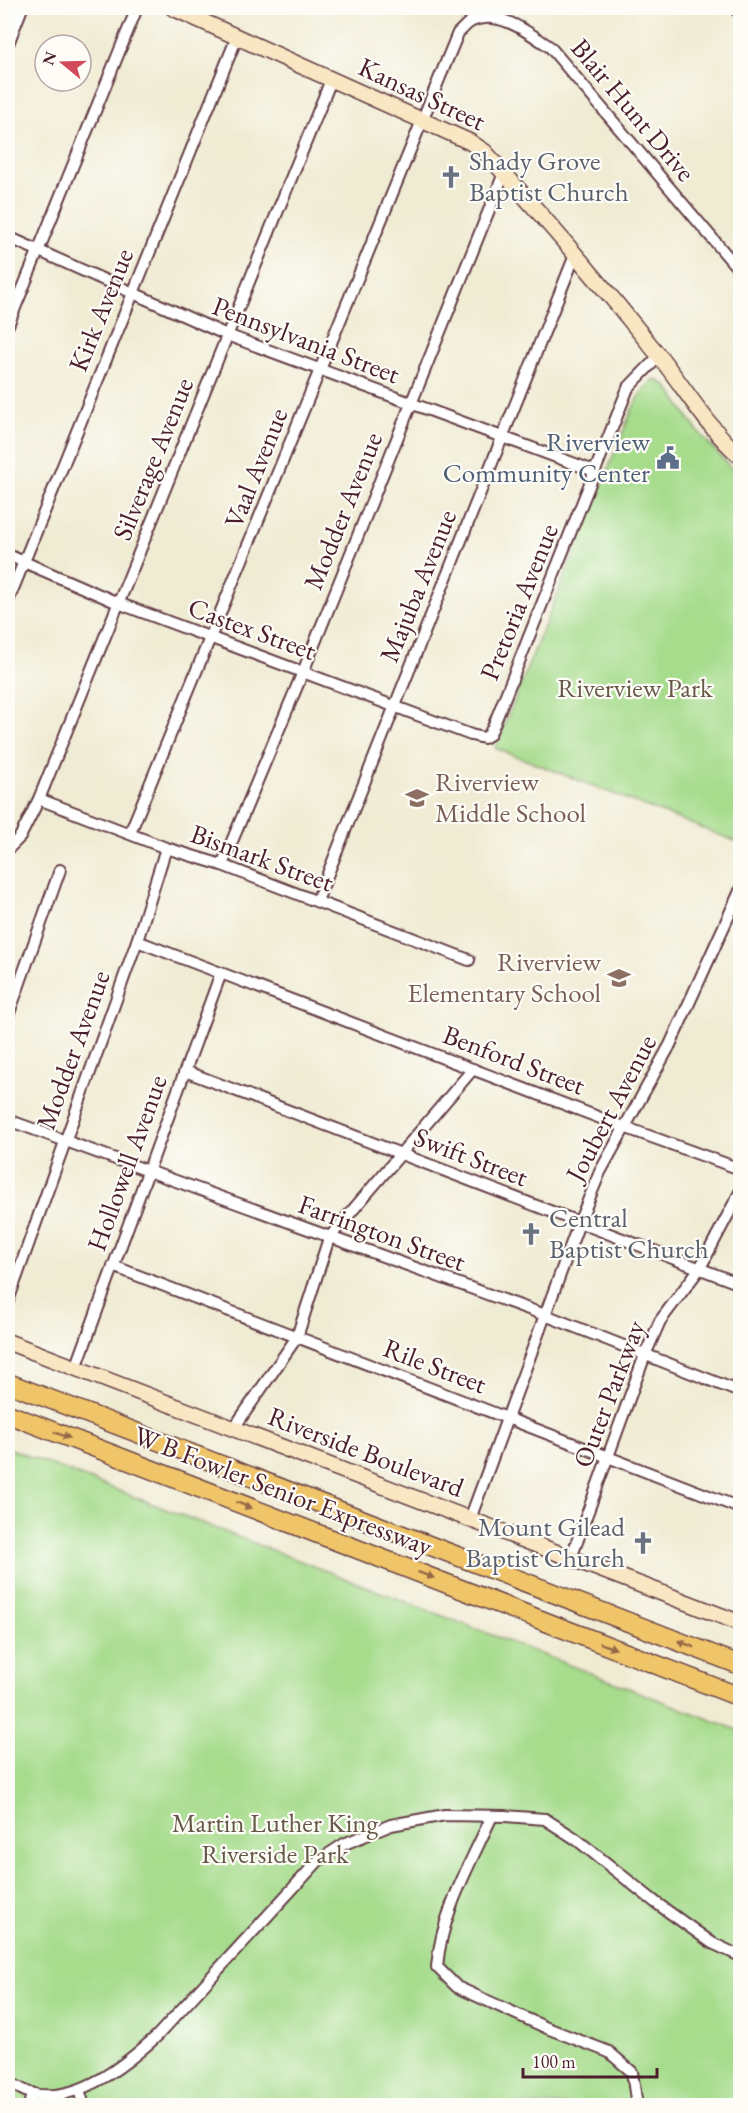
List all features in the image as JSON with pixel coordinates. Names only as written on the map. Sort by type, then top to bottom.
[{"type":"highway","name":"W B Fowler Senior Expressway","points":[[8,1383],[741,1665]]},
{"type":"highway","name":"W B Fowler Senior Expressway","points":[[8,1413],[741,1697]]},
{"type":"street","points":[[8,44],[22,8]]},
{"type":"street","points":[[8,325],[137,8]]},
{"type":"street","name":"Kansas Street","points":[[173,8],[421,119],[470,142],[485,152],[575,255],[659,356],[708,420],[741,456]]},
{"type":"street","name":"Blair Hunt Drive","points":[[421,119],[458,33],[472,21],[490,18],[518,26],[550,47],[741,271]]},
{"type":"street","name":"Kirk Avenue","points":[[8,601],[237,37]]},
{"type":"street","name":"Silverage Avenue","points":[[8,849],[20,837],[39,800],[332,80]]},
{"type":"street","name":"Vaal Avenue","points":[[130,833],[421,119]]},
{"type":"street","name":"Modder Avenue","points":[[222,865],[303,672],[504,172]]},
{"type":"street","name":"Pennsylvania Street","points":[[8,237],[227,335],[594,471]]},
{"type":"street","name":"Majuba Avenue","points":[[317,901],[575,255]]},
{"type":"street","name":"Pretoria Avenue","points":[[484,738],[493,728],[628,388],[659,356]]},
{"type":"street","name":"Castex Street","points":[[8,555],[118,603],[211,639],[484,738]]},
{"type":"street","name":"Bismark Street","points":[[39,800],[166,848],[222,865],[469,960]]},
{"type":"street","points":[[8,832],[20,837]]},
{"type":"street","name":"Modder Avenue","points":[[8,1301],[137,941],[166,848]]},
{"type":"street","points":[[8,1016],[60,870]]},
{"type":"street","name":"Joubert Avenue","points":[[470,1520],[579,1223],[600,1172],[670,1045],[741,891]]},
{"type":"street","name":"Benford Street","points":[[137,941],[624,1127],[741,1168]]},
{"type":"street","name":"Hollowell Avenue","points":[[76,1368],[221,973]]},
{"type":"street","points":[[234,1428],[297,1337],[328,1238],[473,1068]]},
{"type":"street","name":"Swift Street","points":[[185,1071],[741,1284]]},
{"type":"street","name":"Farrington Street","points":[[8,1120],[545,1315],[741,1392]]},
{"type":"street","name":"Outer Parkway","points":[[571,1558],[645,1355],[660,1321],[700,1268],[741,1192]]},
{"type":"street","name":"Rile Street","points":[[113,1266],[741,1508]]},
{"type":"street","name":"Riverside Boulevard","points":[[8,1342],[741,1623]]},
{"type":"street","points":[[8,2082],[32,2094],[60,2095],[79,2090],[128,2062],[157,2036],[318,1861],[344,1844],[391,1825],[445,1815],[545,1819],[576,1839],[655,1902],[712,1943],[741,1956]]},
{"type":"street","points":[[492,1816],[456,1893],[439,1945],[437,1967],[457,1987],[547,2028],[609,2052],[632,2073],[637,2106]]},
{"type":"street","points":[[79,2090],[84,2106]]},
{"type":"street","points":[[29,2106],[32,2094]]},
{"type":"green space","name":"Riverview Park","points":[[655,379],[667,386],[696,429],[740,478],[740,843],[495,748],[633,407],[645,388]]},
{"type":"green space","name":"Martin Luther King Riverside Park","points":[[8,1448],[740,1731],[740,2105],[8,2105]]},
{"type":"railway","points":[[729,8],[740,25]]},
{"type":"place","name":"Shady Grove Baptist Church","points":[[451,177]]},
{"type":"place","name":"Riverview Community Center","points":[[668,458]]},
{"type":"place","name":"Riverview Middle School","points":[[417,798]]},
{"type":"place","name":"Riverview Elementary School","points":[[619,978]]},
{"type":"place","name":"Central Baptist Church","points":[[531,1234]]},
{"type":"place","name":"Mount Gilead Baptist Church","points":[[643,1543]]}]
